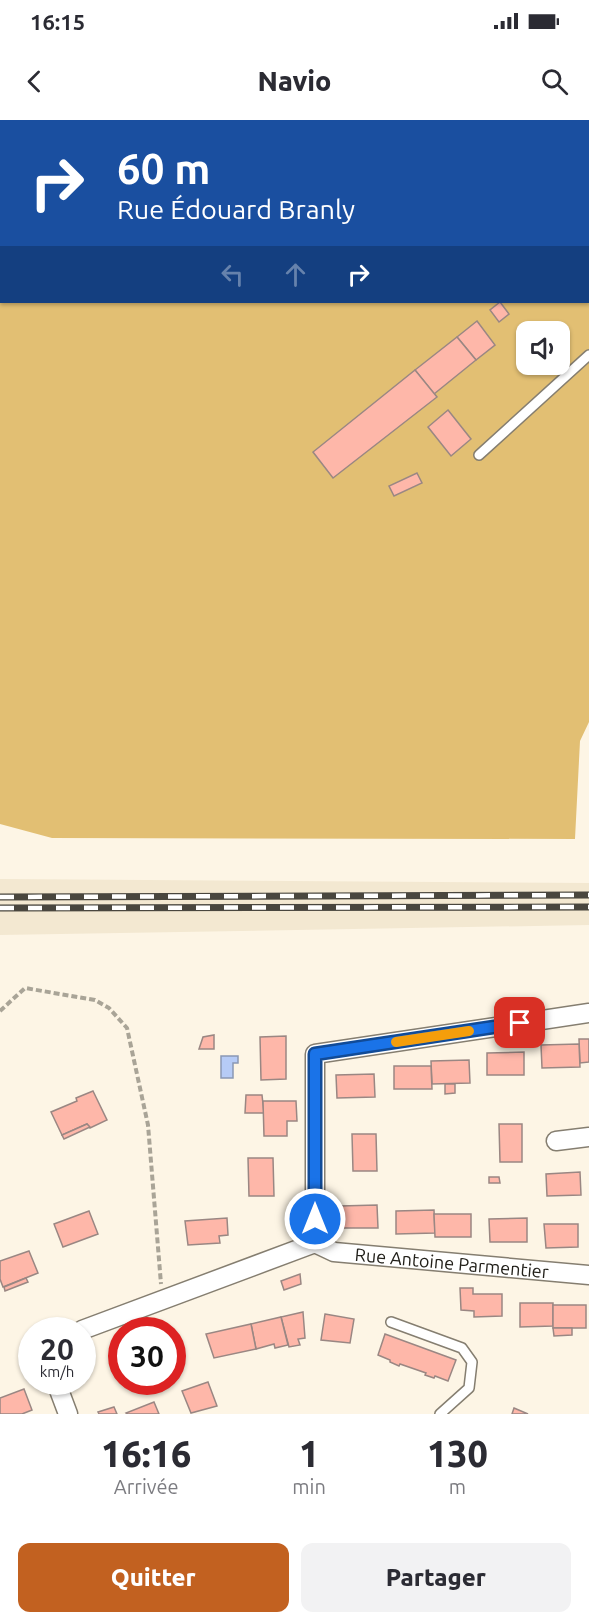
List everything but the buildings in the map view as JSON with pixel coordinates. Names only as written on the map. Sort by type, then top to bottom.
[{"type":"street","points":[[96,1325],[315,1243],[315,1054],[589,1013]]},
{"type":"street","points":[[556,1141],[589,1137]]},
{"type":"street","name":"Rue Antoine Parmentier","points":[[315,1243],[334,1252],[589,1275]]},
{"type":"street","points":[[61,1395],[68,1414]]},
{"type":"lane","points":[[479,455],[589,355]]},
{"type":"lane","points":[[391,1322],[462,1348],[472,1362],[469,1388],[440,1414]]},
{"type":"path","points":[[0,1011],[25,988],[95,1000],[109,1008],[127,1028],[148,1125],[162,1300]]},
{"type":"shaded area","points":[[0,303],[589,303],[589,722],[580,741],[575,839],[52,838],[0,824]]},
{"type":"shaded area","points":[[0,879],[589,883],[589,925],[0,935]]},
{"type":"water","points":[[221,1056],[238,1056],[238,1063],[233,1063],[233,1078],[221,1078]]},
{"type":"railway","points":[[0,897],[589,895]]},
{"type":"railway","points":[[0,908],[589,907]]},
{"type":"slow traffic","points":[[396,1042],[469,1031]]},
{"type":"route","points":[[315,1219],[315,1054],[520,1023]]}]
